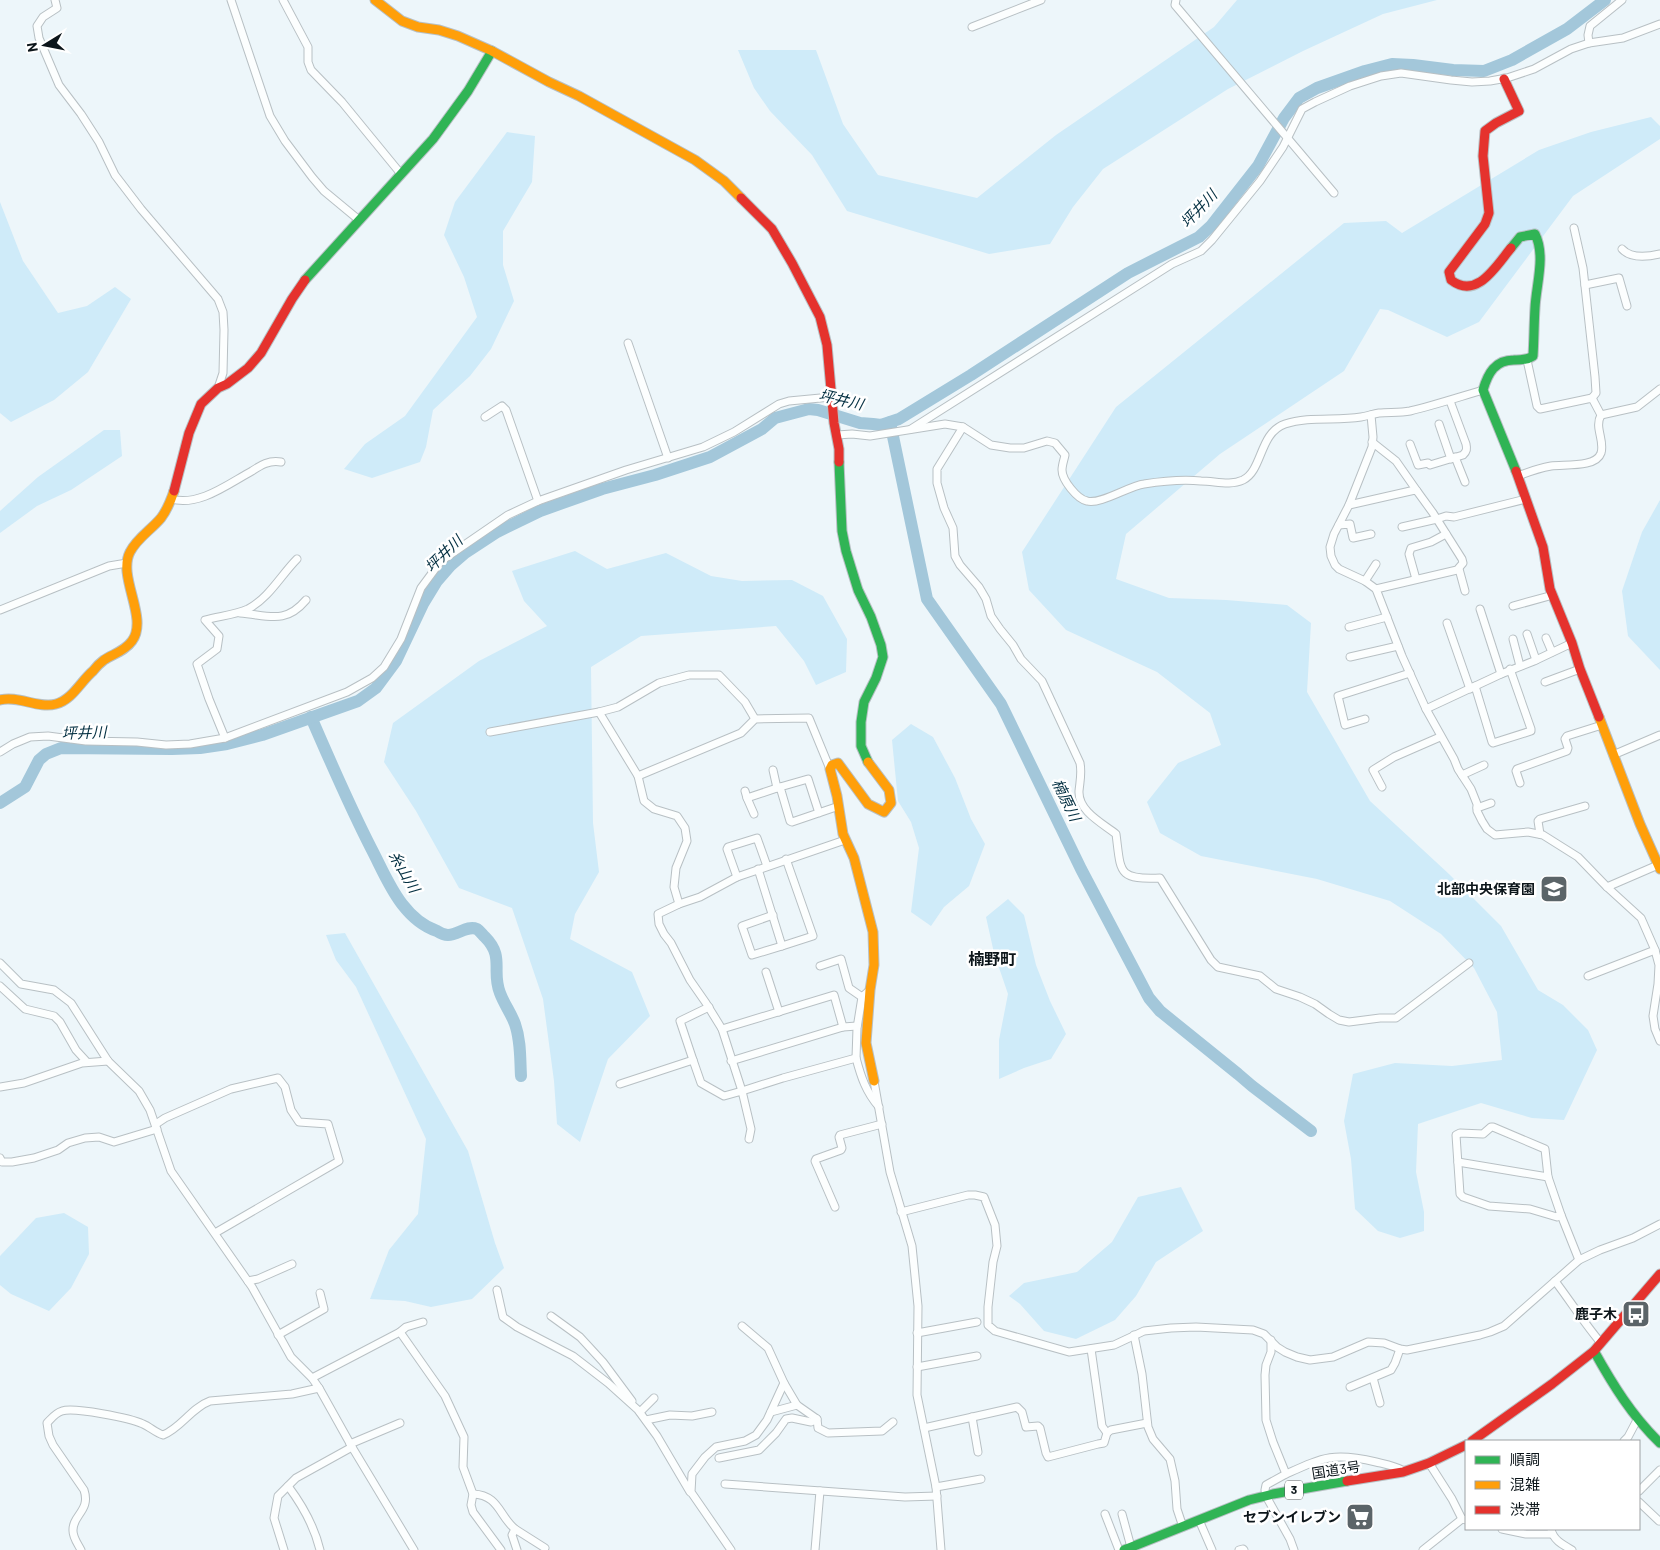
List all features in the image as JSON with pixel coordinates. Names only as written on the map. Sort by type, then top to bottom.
[{"type":"main road","points":[[376,0],[402,21],[418,27],[452,34],[492,51],[696,160],[724,182],[772,229],[820,317],[826,345],[834,423],[837,435],[842,531],[858,590],[871,617],[881,645],[883,658],[876,678],[864,702],[861,722],[862,746],[870,765],[890,790],[891,802],[887,810],[884,812],[868,804],[838,762],[832,765],[830,770],[845,840],[854,858],[873,932],[874,965],[866,1043],[874,1081]]},
{"type":"main road","points":[[0,700],[7,698],[42,704],[56,704],[70,696],[104,660],[122,650],[132,641],[137,629],[134,601],[127,572],[130,552],[143,535],[161,518],[171,499],[189,433],[201,404],[218,388],[227,384],[248,368],[261,353],[296,293],[433,139],[468,91],[492,51]]},
{"type":"main road","points":[[1504,79],[1518,111],[1485,131],[1483,156],[1488,214],[1485,224],[1448,272],[1451,280],[1455,283],[1464,287],[1475,285],[1484,280],[1520,237],[1535,234],[1539,242],[1540,256],[1533,356],[1527,360],[1513,359],[1499,363],[1486,376],[1483,390],[1518,476],[1543,547],[1553,595],[1580,669],[1640,824],[1659,867]]},
{"type":"main road","points":[[1474,1440],[1552,1384],[1594,1351],[1660,1274]]},
{"type":"main road","points":[[1594,1351],[1622,1400],[1637,1420],[1660,1443]]},
{"type":"main road","name":"国道3号","points":[[1128,1548],[1236,1505],[1266,1496],[1403,1472],[1429,1463],[1465,1445]]},
{"type":"street","points":[[56,0],[57,8],[43,18],[37,26],[39,38],[59,85],[99,142],[115,175],[141,209],[218,300],[223,312],[224,330],[223,373],[218,388]]},
{"type":"street","points":[[231,0],[270,116],[285,141],[312,177],[324,191],[359,220]]},
{"type":"street","points":[[283,0],[308,47],[308,62],[311,70],[342,102],[401,174]]},
{"type":"street","points":[[972,27],[1041,0]]},
{"type":"street","points":[[1176,0],[1175,5],[1334,193]]},
{"type":"street","points":[[1589,44],[1590,26],[1622,0]]},
{"type":"street","points":[[911,429],[1172,264],[1201,251],[1260,181],[1283,147],[1285,135],[1302,109],[1350,86],[1381,76],[1401,73],[1472,82],[1504,79],[1534,69],[1571,49],[1623,38],[1660,24]]},
{"type":"street","points":[[1527,360],[1537,406],[1540,409],[1595,397],[1596,390],[1583,268],[1574,228]]},
{"type":"street","points":[[1622,249],[1633,256],[1646,257],[1660,254]]},
{"type":"street","points":[[1585,285],[1619,278],[1627,306]]},
{"type":"street","points":[[628,343],[668,458]]},
{"type":"street","points":[[1600,415],[1637,407],[1660,389]]},
{"type":"street","points":[[837,435],[870,436],[945,424],[963,427],[991,444],[1010,448],[1024,448],[1047,441],[1055,443],[1065,455],[1062,472],[1072,491],[1080,499],[1088,502],[1140,484],[1166,480],[1201,480],[1224,484],[1242,480],[1256,465],[1269,436],[1285,424],[1407,411],[1483,390]]},
{"type":"street","points":[[1518,476],[1551,466],[1587,464],[1600,456],[1602,451],[1598,422],[1600,415],[1592,398]]},
{"type":"street","points":[[1410,444],[1418,464],[1428,463],[1430,465],[1463,454],[1467,448],[1450,400]]},
{"type":"street","points":[[0,752],[30,737],[48,736],[86,741],[166,745],[190,744],[225,738],[347,692],[372,678],[384,667],[401,639],[421,588],[441,561],[508,515],[538,501],[626,470],[702,447],[734,432],[779,404],[789,401],[832,401]]},
{"type":"street","points":[[485,417],[502,406],[506,410],[538,501]]},
{"type":"street","points":[[1371,415],[1372,442],[1366,464],[1349,505],[1334,534],[1330,547],[1333,562],[1339,569],[1365,581],[1376,589],[1398,646],[1426,709],[1440,737],[1471,789],[1482,821],[1487,829],[1495,835],[1528,832],[1540,834],[1578,857],[1640,918],[1655,950],[1659,965],[1653,1016],[1655,1029],[1660,1041]]},
{"type":"street","points":[[1439,424],[1465,482]]},
{"type":"street","points":[[963,427],[937,469],[936,477],[944,508],[953,528],[955,556],[980,587],[991,616],[1000,629],[1021,659],[1042,681],[1080,763],[1082,771],[1079,799],[1090,813],[1116,834],[1121,867],[1126,873],[1137,879],[1160,878],[1211,960],[1218,967],[1260,976],[1276,989],[1315,1004],[1339,1020],[1349,1022],[1396,1018],[1469,963]]},
{"type":"street","points":[[1372,442],[1396,461],[1437,519],[1463,563],[1459,569],[1376,589]]},
{"type":"street","points":[[171,499],[185,502],[199,498],[268,462],[281,462]]},
{"type":"street","points":[[1349,505],[1417,491]]},
{"type":"street","points":[[1402,527],[1446,516],[1454,517],[1526,499]]},
{"type":"street","points":[[1339,525],[1350,524],[1354,538],[1372,534]]},
{"type":"street","points":[[1416,579],[1409,554],[1411,548],[1431,542],[1446,534]]},
{"type":"street","points":[[225,738],[209,700],[197,664],[217,649],[218,636],[206,620],[246,610],[262,599],[297,558]]},
{"type":"street","points":[[0,610],[109,566],[127,563]]},
{"type":"street","points":[[1365,581],[1376,564]]},
{"type":"street","points":[[1459,569],[1465,591]]},
{"type":"street","points":[[1513,606],[1553,595]]},
{"type":"street","points":[[235,613],[282,617],[294,611],[306,600]]},
{"type":"street","points":[[1480,609],[1501,674]]},
{"type":"street","points":[[1349,627],[1387,617]]},
{"type":"street","points":[[1447,623],[1493,743],[1531,731],[1510,670]]},
{"type":"street","points":[[1527,634],[1536,660]]},
{"type":"street","points":[[1546,638],[1552,652]]},
{"type":"street","points":[[1512,639],[1520,666]]},
{"type":"street","points":[[1426,709],[1572,643]]},
{"type":"street","points":[[1350,657],[1398,646]]},
{"type":"street","points":[[1545,682],[1580,669]]},
{"type":"street","points":[[1365,719],[1345,725],[1338,696],[1410,673]]},
{"type":"street","points":[[490,732],[618,708],[659,683],[689,675],[719,676],[745,702],[755,718]]},
{"type":"street","points":[[599,712],[638,776],[644,801],[654,809],[677,816],[685,828],[687,841],[676,868],[674,886],[679,904]]},
{"type":"street","points":[[638,776],[741,733],[755,718],[809,718],[830,770]]},
{"type":"street","points":[[1520,783],[1516,771],[1517,768],[1567,751],[1567,736],[1602,725]]},
{"type":"street","points":[[1613,755],[1660,734]]},
{"type":"street","points":[[1382,787],[1372,772],[1374,769],[1440,737]]},
{"type":"street","points":[[1462,775],[1484,765]]},
{"type":"street","points":[[772,770],[792,822],[839,806]]},
{"type":"street","points":[[754,814],[746,794],[779,788],[808,779],[819,813]]},
{"type":"street","points":[[1477,808],[1490,803]]},
{"type":"street","points":[[1540,834],[1538,825],[1540,819],[1585,806]]},
{"type":"street","points":[[737,877],[727,849],[728,847],[757,838],[767,866]]},
{"type":"street","points":[[749,1139],[751,1129],[742,1091],[722,1029],[690,980],[671,943],[664,934],[657,919],[658,914],[700,897],[737,877],[845,840]]},
{"type":"street","points":[[772,915],[742,926],[752,955],[813,936],[786,859]]},
{"type":"street","points":[[1607,887],[1659,867]]},
{"type":"street","points":[[758,869],[782,946]]},
{"type":"street","points":[[1588,976],[1655,950]]},
{"type":"street","points":[[820,966],[841,959],[848,988],[862,998]]},
{"type":"street","points":[[0,963],[21,984],[54,990],[71,1003],[108,1061],[139,1091],[150,1110],[171,1171],[248,1281],[291,1357],[312,1378],[414,1550]]},
{"type":"street","points":[[766,972],[779,1012]]},
{"type":"street","points":[[0,986],[25,1009],[54,1016],[60,1022],[76,1050],[87,1062]]},
{"type":"street","points":[[870,990],[862,998],[857,1026],[856,1058],[862,1081],[878,1107]]},
{"type":"street","points":[[722,1029],[834,995],[843,1027]]},
{"type":"street","points":[[708,1007],[680,1021],[701,1083],[724,1096],[856,1058]]},
{"type":"street","points":[[731,1061],[843,1027],[857,1026]]},
{"type":"street","points":[[620,1084],[693,1060]]},
{"type":"street","points":[[0,1087],[24,1083],[87,1062],[108,1061]]},
{"type":"street","points":[[0,1158],[2,1162],[6,1163],[19,1162],[48,1154],[68,1143],[84,1138],[102,1137],[114,1142],[156,1127],[165,1118],[232,1089],[278,1078],[285,1087],[291,1110],[299,1122],[328,1124],[339,1161],[215,1233]]},
{"type":"street","points":[[874,1081],[890,1172],[912,1246],[918,1306],[917,1395],[936,1487],[941,1550]]},
{"type":"street","points":[[835,1206],[815,1161],[816,1159],[841,1150],[840,1136],[882,1124]]},
{"type":"street","points":[[1560,1215],[1489,1206],[1463,1197],[1460,1194],[1456,1135],[1460,1133],[1483,1134],[1494,1127],[1545,1149],[1548,1177],[1560,1215],[1579,1260]]},
{"type":"street","points":[[1458,1162],[1548,1177]]},
{"type":"street","points":[[902,1212],[968,1195],[984,1197],[995,1225],[997,1246],[993,1262],[988,1307],[988,1325],[995,1331],[1069,1352],[1114,1345],[1144,1331],[1171,1328],[1243,1328],[1264,1334],[1277,1347],[1297,1358],[1310,1360],[1332,1357],[1368,1342],[1384,1343],[1407,1350],[1490,1332],[1504,1326],[1579,1260],[1633,1238],[1660,1224]]},
{"type":"street","points":[[248,1281],[258,1279],[292,1264]]},
{"type":"street","points":[[1555,1281],[1601,1343]]},
{"type":"street","points":[[497,1290],[503,1317],[517,1327],[573,1356],[608,1383],[639,1411]]},
{"type":"street","points":[[278,1335],[324,1309],[320,1293]]},
{"type":"street","points":[[551,1316],[580,1337],[613,1375],[657,1436],[690,1492],[731,1550]]},
{"type":"street","points":[[312,1378],[400,1332],[406,1327],[423,1322]]},
{"type":"street","points":[[917,1333],[977,1322]]},
{"type":"street","points":[[742,1326],[768,1348],[784,1383],[797,1405],[817,1419],[818,1428],[828,1433],[882,1432],[893,1422]]},
{"type":"street","points":[[400,1332],[445,1396],[464,1437],[464,1467],[473,1494],[471,1506],[473,1512],[501,1550]]},
{"type":"street","points":[[1134,1335],[1142,1374],[1147,1423],[1153,1439],[1170,1459],[1175,1481],[1177,1509],[1183,1527]]},
{"type":"street","points":[[1271,1340],[1271,1352],[1266,1365],[1265,1375],[1266,1420],[1286,1474]]},
{"type":"street","points":[[1091,1349],[1102,1426],[1107,1433]]},
{"type":"street","points":[[1350,1387],[1391,1370],[1400,1349]]},
{"type":"street","points":[[917,1367],[977,1356]]},
{"type":"street","points":[[1373,1378],[1380,1403]]},
{"type":"street","points":[[690,1492],[692,1474],[705,1457],[716,1447],[745,1441],[756,1435],[767,1420],[784,1383]]},
{"type":"street","points":[[81,1550],[73,1531],[75,1523],[86,1504],[86,1496],[84,1490],[51,1441],[47,1424],[54,1415],[62,1411],[72,1410],[117,1417],[141,1423],[163,1434],[171,1431],[200,1405],[210,1401],[292,1394],[318,1388]]},
{"type":"street","points":[[639,1411],[654,1398]]},
{"type":"street","points":[[771,1412],[797,1405]]},
{"type":"street","points":[[924,1428],[1017,1407],[1020,1408],[1026,1427],[1035,1426],[1040,1428],[1048,1457],[1098,1444],[1101,1445],[1105,1442],[1107,1433],[1114,1429],[1147,1423]]},
{"type":"street","points":[[646,1420],[670,1415],[692,1416],[712,1412]]},
{"type":"street","points":[[972,1417],[978,1452]]},
{"type":"street","points":[[719,1458],[759,1450],[786,1420],[792,1418],[812,1422],[817,1419]]},
{"type":"street","points":[[1625,1440],[1637,1420]]},
{"type":"street","points":[[284,1550],[274,1518],[278,1496],[296,1478],[351,1446],[400,1423]]},
{"type":"street","points":[[1293,1549],[1290,1539],[1266,1496],[1266,1485],[1286,1474],[1328,1457],[1358,1458],[1402,1469],[1403,1472]]},
{"type":"street","points":[[1423,1550],[1464,1519],[1429,1463]]},
{"type":"street","points":[[1640,1490],[1660,1470]]},
{"type":"street","points":[[936,1487],[981,1479]]},
{"type":"street","points":[[725,1484],[904,1497],[937,1496]]},
{"type":"street","points":[[288,1486],[301,1502],[313,1525],[320,1550]]},
{"type":"street","points":[[815,1550],[820,1491]]},
{"type":"street","points":[[473,1494],[483,1494],[490,1499],[506,1517],[509,1524],[545,1548]]},
{"type":"street","points":[[1640,1503],[1659,1521]]},
{"type":"street","points":[[1105,1514],[1119,1550]]},
{"type":"street","points":[[1122,1514],[1128,1548]]},
{"type":"street","points":[[1199,1520],[1212,1550]]},
{"type":"street","points":[[515,1529],[512,1535],[517,1550]]},
{"type":"street","points":[[1507,1530],[1526,1534],[1551,1532],[1560,1543],[1572,1550]]},
{"type":"street","points":[[1239,1550],[1243,1548],[1244,1550]]},
{"type":"shaded area","points":[[1237,0],[1437,0],[1383,14],[1303,51],[1228,89],[1103,169],[1073,207],[1050,244],[989,254],[847,211],[812,155],[770,111],[754,88],[738,50],[816,50],[843,124],[878,175],[977,198],[1056,135],[1214,27]]},
{"type":"shaded area","points":[[1651,117],[1660,126],[1660,139],[1573,196],[1479,322],[1447,337],[1388,310],[1380,309],[1344,371],[1220,454],[1126,534],[1116,579],[1169,598],[1287,605],[1311,623],[1307,692],[1370,801],[1449,874],[1501,926],[1538,990],[1563,1005],[1588,1030],[1597,1050],[1564,1120],[1532,1118],[1481,1103],[1418,1124],[1416,1172],[1424,1212],[1424,1231],[1400,1238],[1378,1231],[1355,1209],[1351,1159],[1344,1121],[1353,1074],[1395,1063],[1452,1066],[1502,1060],[1497,1012],[1474,968],[1441,934],[1390,901],[1317,879],[1201,856],[1160,833],[1147,802],[1178,763],[1221,745],[1210,713],[1157,672],[1066,630],[1029,590],[1022,552],[1116,407],[1344,223],[1386,221],[1402,233],[1539,150],[1591,132]]},
{"type":"shaded area","points":[[507,132],[535,136],[532,182],[503,231],[503,265],[514,301],[491,349],[470,376],[433,410],[426,447],[420,462],[372,478],[344,469],[365,444],[405,416],[477,317],[464,277],[444,235],[455,202]]},
{"type":"shaded area","points":[[0,202],[23,261],[58,313],[87,306],[115,287],[131,299],[88,372],[54,400],[11,422],[0,413]]},
{"type":"shaded area","points":[[104,430],[120,430],[122,456],[71,490],[37,506],[0,533],[0,511],[38,477]]},
{"type":"shaded area","points":[[1660,500],[1660,670],[1628,636],[1622,591],[1642,532]]},
{"type":"shaded area","points":[[575,551],[607,569],[666,553],[711,576],[742,581],[792,580],[823,596],[847,639],[846,672],[816,685],[804,661],[776,626],[641,636],[591,667],[593,823],[599,872],[575,914],[570,939],[632,972],[650,1016],[608,1059],[580,1142],[557,1124],[554,1081],[543,999],[512,908],[459,888],[416,811],[384,762],[393,723],[479,661],[547,626],[524,601],[512,571]]},
{"type":"shaded area","points":[[911,724],[933,737],[955,778],[971,819],[985,844],[969,886],[944,907],[931,926],[911,912],[919,848],[911,822],[898,801],[892,740]]},
{"type":"shaded area","points":[[1008,899],[1024,915],[1036,965],[1050,1001],[1066,1034],[1051,1059],[999,1079],[999,1040],[1008,994],[994,953],[986,917]]},
{"type":"shaded area","points":[[345,933],[468,1151],[504,1268],[472,1299],[431,1307],[405,1301],[370,1299],[389,1250],[418,1214],[426,1139],[356,987],[336,960],[326,935]]},
{"type":"shaded area","points":[[1181,1187],[1203,1231],[1156,1262],[1136,1296],[1115,1320],[1076,1339],[1044,1331],[1020,1304],[1009,1296],[1024,1283],[1077,1272],[1112,1242],[1138,1197]]},
{"type":"shaded area","points":[[64,1213],[88,1227],[89,1254],[71,1288],[49,1311],[11,1294],[0,1285],[0,1256],[36,1218]]},
{"type":"waterway","name":"坪井川","points":[[0,803],[25,787],[39,760],[46,754],[61,748],[172,749],[200,748],[227,744],[262,735],[358,701],[376,688],[396,661],[423,604],[437,581],[465,553],[497,532],[540,511],[602,489],[655,475],[710,457],[762,429],[775,418],[809,409],[860,423],[881,425],[899,419],[971,375],[1128,273],[1199,237],[1211,226],[1258,166],[1284,118],[1299,98],[1317,88],[1365,71],[1392,64],[1484,71],[1512,60],[1567,29],[1605,0]]},
{"type":"waterway","name":"楠原川","points":[[890,422],[927,599],[1001,704],[1081,869],[1149,998],[1160,1011],[1311,1131]]},
{"type":"waterway","name":"糸山川","points":[[311,717],[363,832],[389,884],[402,904],[418,920],[442,934],[455,934],[473,928],[477,929],[491,944],[495,951],[498,985],[517,1030],[521,1076]]},
{"type":"traffic: fast","points":[[305,280],[433,139],[468,91],[492,51]]},
{"type":"traffic: fast","points":[[1511,248],[1520,237],[1535,234],[1540,252],[1540,271],[1535,308],[1533,356],[1526,359],[1502,362],[1497,365],[1487,378],[1483,390],[1516,471]]},
{"type":"traffic: fast","points":[[839,462],[842,531],[846,551],[858,590],[871,617],[881,645],[883,657],[876,678],[864,702],[861,722],[861,746],[868,762]]},
{"type":"traffic: fast","points":[[1594,1351],[1624,1400],[1660,1443]]},
{"type":"traffic: fast","points":[[1124,1550],[1249,1500],[1347,1481]]},
{"type":"traffic: slow","points":[[375,0],[402,21],[418,27],[439,30],[458,36],[492,51],[579,96],[695,160],[724,181],[741,198]]},
{"type":"traffic: slow","points":[[0,700],[14,699],[42,705],[62,702],[72,694],[101,662],[122,650],[132,641],[136,632],[137,621],[129,585],[127,562],[136,542],[163,515],[174,491]]},
{"type":"traffic: slow","points":[[1599,717],[1640,824],[1660,869]]},
{"type":"traffic: slow","points":[[868,762],[889,790],[891,803],[884,812],[868,804],[838,763],[832,765],[830,769],[837,796],[843,834],[854,858],[873,932],[874,965],[866,1043],[874,1081]]},
{"type":"traffic: jam","points":[[1504,79],[1519,111],[1485,131],[1483,156],[1489,213],[1485,224],[1449,272],[1451,280],[1460,285],[1469,286],[1477,283],[1492,271],[1511,248]]},
{"type":"traffic: jam","points":[[741,198],[772,229],[820,317],[827,345],[839,462]]},
{"type":"traffic: jam","points":[[174,491],[189,433],[201,404],[218,388],[227,384],[248,368],[261,353],[305,280]]},
{"type":"traffic: jam","points":[[1516,471],[1543,547],[1550,589],[1599,717]]},
{"type":"traffic: jam","points":[[1473,1440],[1552,1384],[1594,1351],[1660,1274]]},
{"type":"traffic: jam","points":[[1347,1481],[1403,1472],[1429,1463],[1465,1445]]},
{"type":"place","name":"北部中央保育園","points":[[1554,889]]},
{"type":"place","name":"鹿子木","points":[[1636,1314]]},
{"type":"place","name":"セブンイレブン","points":[[1360,1517]]},
{"type":"district","name":"楠野町","points":[[992,959]]}]
